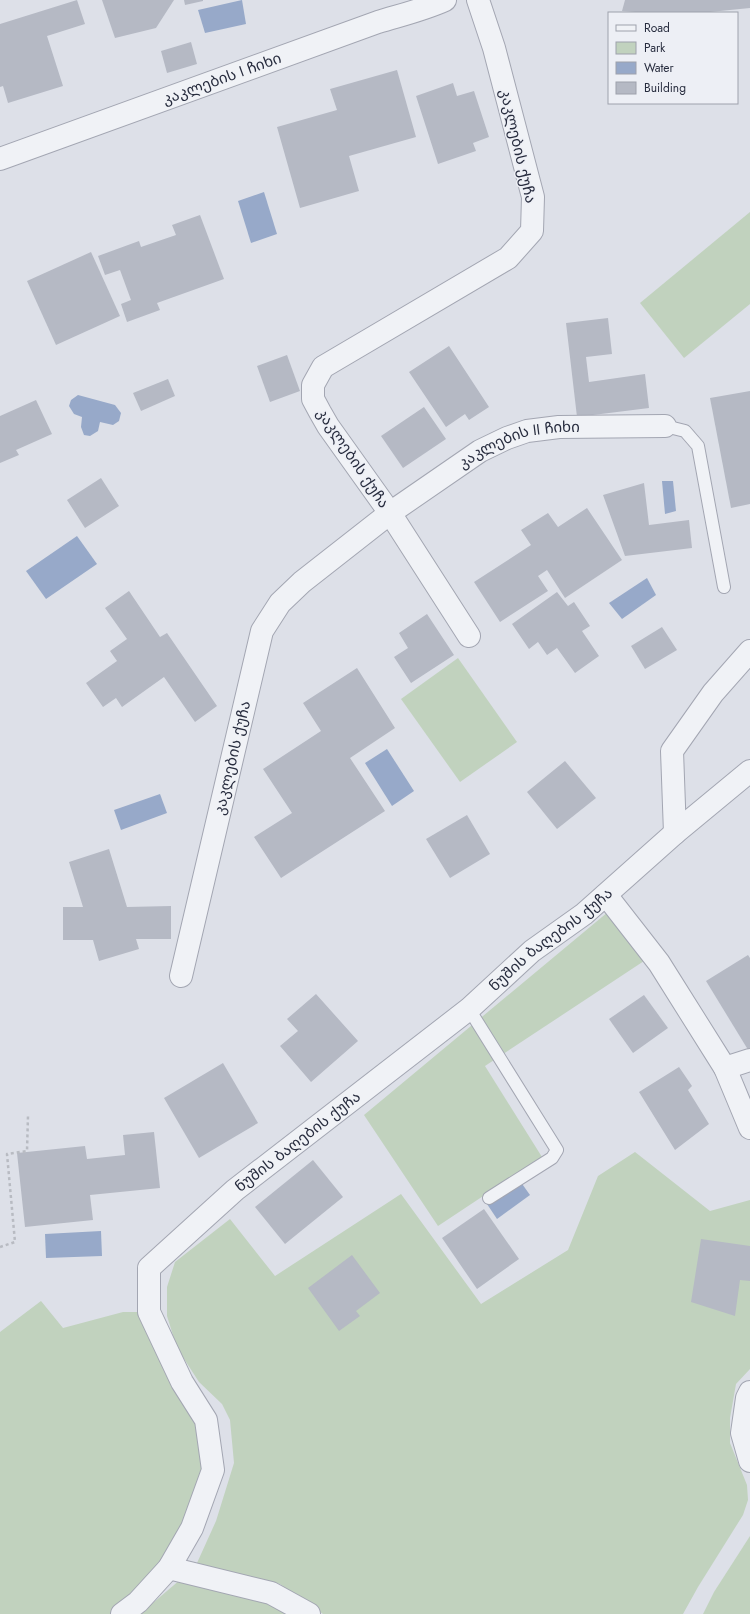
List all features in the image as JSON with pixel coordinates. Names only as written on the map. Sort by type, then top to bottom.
[{"type":"street","name":"კაკლების I ჩიხი","points":[[0,159],[378,22],[421,10],[445,0]]},
{"type":"street","name":"კაკლების ქუჩა","points":[[181,976],[262,632],[280,603],[302,582],[390,512],[328,426],[313,399],[313,385],[323,367],[508,258],[532,231],[532,197],[494,48],[478,0]]},
{"type":"street","name":"კაკლების II ჩიხი","points":[[390,512],[480,451],[507,438],[558,427],[665,426]]},
{"type":"street","points":[[390,512],[469,636]]},
{"type":"street","points":[[675,834],[672,751],[713,693],[750,651]]},
{"type":"street","name":"ნუშის ბაღების ქუჩა","points":[[122,1614],[138,1602],[169,1568],[192,1528],[213,1470],[206,1420],[182,1382],[149,1312],[150,1268],[235,1190],[469,1009],[532,951],[584,914],[675,834],[750,771]]},
{"type":"street","points":[[606,895],[659,963],[724,1068],[750,1128]]},
{"type":"street","points":[[724,1068],[750,1060]]},
{"type":"street","points":[[750,1392],[747,1398],[742,1433],[750,1461]]},
{"type":"street","points":[[169,1568],[271,1593],[309,1614]]},
{"type":"lane","points":[[665,426],[685,431],[698,446],[724,587]]},
{"type":"lane","points":[[469,1009],[557,1150],[552,1158],[489,1198]]},
{"type":"path","points":[[0,1247],[16,1242],[7,1154],[27,1151],[28,1116]]},
{"type":"green space","points":[[750,212],[750,304],[684,358],[640,303]]},
{"type":"green space","points":[[458,658],[517,742],[460,782],[401,699]]},
{"type":"green space","points":[[608,912],[644,961],[485,1066],[542,1157],[438,1226],[364,1115]]},
{"type":"green space","points":[[635,1152],[710,1211],[750,1200],[750,1369],[736,1384],[730,1418],[730,1443],[747,1485],[748,1500],[743,1515],[683,1614],[323,1614],[280,1584],[197,1563],[216,1521],[234,1463],[230,1420],[222,1404],[199,1382],[177,1348],[167,1316],[167,1287],[175,1262],[230,1219],[275,1276],[401,1194],[481,1304],[568,1250],[598,1176]]},
{"type":"green space","points":[[41,1301],[63,1328],[123,1312],[149,1312],[182,1382],[213,1470],[192,1528],[122,1614],[0,1614],[0,1332]]},
{"type":"green space","points":[[750,1536],[750,1614],[703,1614],[714,1592]]},
{"type":"green space","points":[[181,1579],[267,1599],[295,1614],[140,1614]]},
{"type":"water","points":[[242,0],[246,24],[205,33],[198,10]]},
{"type":"water","points":[[264,192],[277,234],[251,243],[238,201]]},
{"type":"water","points":[[78,395],[115,405],[121,413],[119,421],[113,425],[100,422],[98,431],[90,436],[84,435],[81,427],[82,417],[74,414],[69,406],[71,400]]},
{"type":"water","points":[[662,481],[673,481],[676,511],[665,514]]},
{"type":"water","points":[[77,536],[97,564],[46,599],[26,571]]},
{"type":"water","points":[[647,578],[656,595],[622,619],[609,603]]},
{"type":"water","points":[[387,749],[414,791],[392,806],[365,763]]},
{"type":"water","points":[[160,794],[167,813],[121,830],[114,810]]},
{"type":"water","points":[[520,1181],[530,1195],[497,1219],[487,1204]]},
{"type":"water","points":[[101,1231],[102,1256],[46,1258],[45,1234]]},
{"type":"building","points":[[77,0],[85,24],[47,36],[63,86],[8,103],[3,86],[0,87],[0,24]]},
{"type":"building","points":[[102,0],[174,0],[156,28],[115,38]]},
{"type":"building","points":[[184,0],[203,0],[203,1],[185,5]]},
{"type":"building","points":[[625,0],[750,0],[750,8],[710,12],[622,11]]},
{"type":"building","points":[[191,42],[197,64],[167,73],[161,51]]},
{"type":"building","points":[[397,70],[416,137],[349,156],[359,191],[300,208],[277,127],[337,110],[330,89]]},
{"type":"building","points":[[453,83],[457,96],[474,91],[489,137],[473,143],[476,151],[438,164],[416,96]]},
{"type":"building","points":[[200,215],[224,279],[157,303],[160,310],[127,322],[121,304],[131,300],[120,270],[105,275],[98,256],[139,241],[141,247],[176,235],[172,225]]},
{"type":"building","points":[[91,252],[120,316],[56,345],[27,281]]},
{"type":"building","points":[[608,318],[612,354],[586,357],[589,382],[645,374],[649,408],[577,417],[566,323]]},
{"type":"building","points":[[449,346],[489,407],[469,420],[465,414],[446,427],[409,372]]},
{"type":"building","points":[[287,355],[300,391],[270,402],[257,366]]},
{"type":"building","points":[[168,379],[175,396],[141,411],[133,393]]},
{"type":"building","points":[[750,391],[750,504],[731,508],[710,398]]},
{"type":"building","points":[[36,400],[52,434],[16,450],[19,455],[0,463],[0,416]]},
{"type":"building","points":[[424,407],[446,439],[403,468],[381,436]]},
{"type":"building","points":[[101,478],[119,506],[85,528],[67,500]]},
{"type":"building","points":[[644,483],[649,525],[689,520],[692,548],[625,556],[603,495]]},
{"type":"building","points":[[587,508],[622,560],[565,598],[547,570],[538,576],[548,591],[500,622],[474,582],[531,545],[521,530],[548,513],[558,527]]},
{"type":"building","points":[[129,591],[160,637],[167,633],[217,706],[195,722],[164,677],[122,707],[116,698],[103,707],[86,683],[117,661],[110,651],[127,639],[105,608]]},
{"type":"building","points":[[557,592],[568,606],[574,602],[590,626],[582,631],[599,656],[575,673],[557,648],[547,655],[538,642],[529,649],[512,624]]},
{"type":"building","points":[[427,614],[454,655],[411,683],[394,657],[408,648],[399,633]]},
{"type":"building","points":[[662,627],[677,650],[645,669],[631,646]]},
{"type":"building","points":[[357,668],[395,728],[350,758],[385,811],[281,878],[254,837],[292,813],[263,769],[321,731],[303,703]]},
{"type":"building","points":[[565,761],[596,798],[557,829],[527,792]]},
{"type":"building","points":[[467,815],[490,854],[450,878],[426,839]]},
{"type":"building","points":[[109,849],[127,907],[171,906],[171,939],[136,939],[139,949],[99,961],[93,940],[63,940],[63,907],[83,907],[69,862]]},
{"type":"building","points":[[748,955],[750,958],[750,1053],[706,981]]},
{"type":"building","points":[[316,994],[358,1041],[311,1082],[280,1046],[298,1031],[287,1019]]},
{"type":"building","points":[[644,995],[668,1028],[633,1053],[609,1019]]},
{"type":"building","points":[[223,1063],[258,1123],[199,1158],[164,1098]]},
{"type":"building","points":[[679,1067],[692,1086],[688,1090],[709,1124],[675,1150],[639,1092]]},
{"type":"building","points":[[154,1132],[160,1188],[90,1195],[93,1220],[25,1227],[17,1153],[85,1146],[87,1159],[125,1155],[123,1135]]},
{"type":"building","points":[[313,1160],[343,1197],[285,1244],[255,1207]]},
{"type":"building","points":[[484,1209],[519,1259],[477,1289],[442,1238]]},
{"type":"building","points":[[701,1239],[750,1246],[750,1281],[740,1280],[735,1316],[691,1302]]},
{"type":"building","points":[[352,1255],[380,1293],[356,1311],[360,1316],[339,1331],[308,1288]]}]
